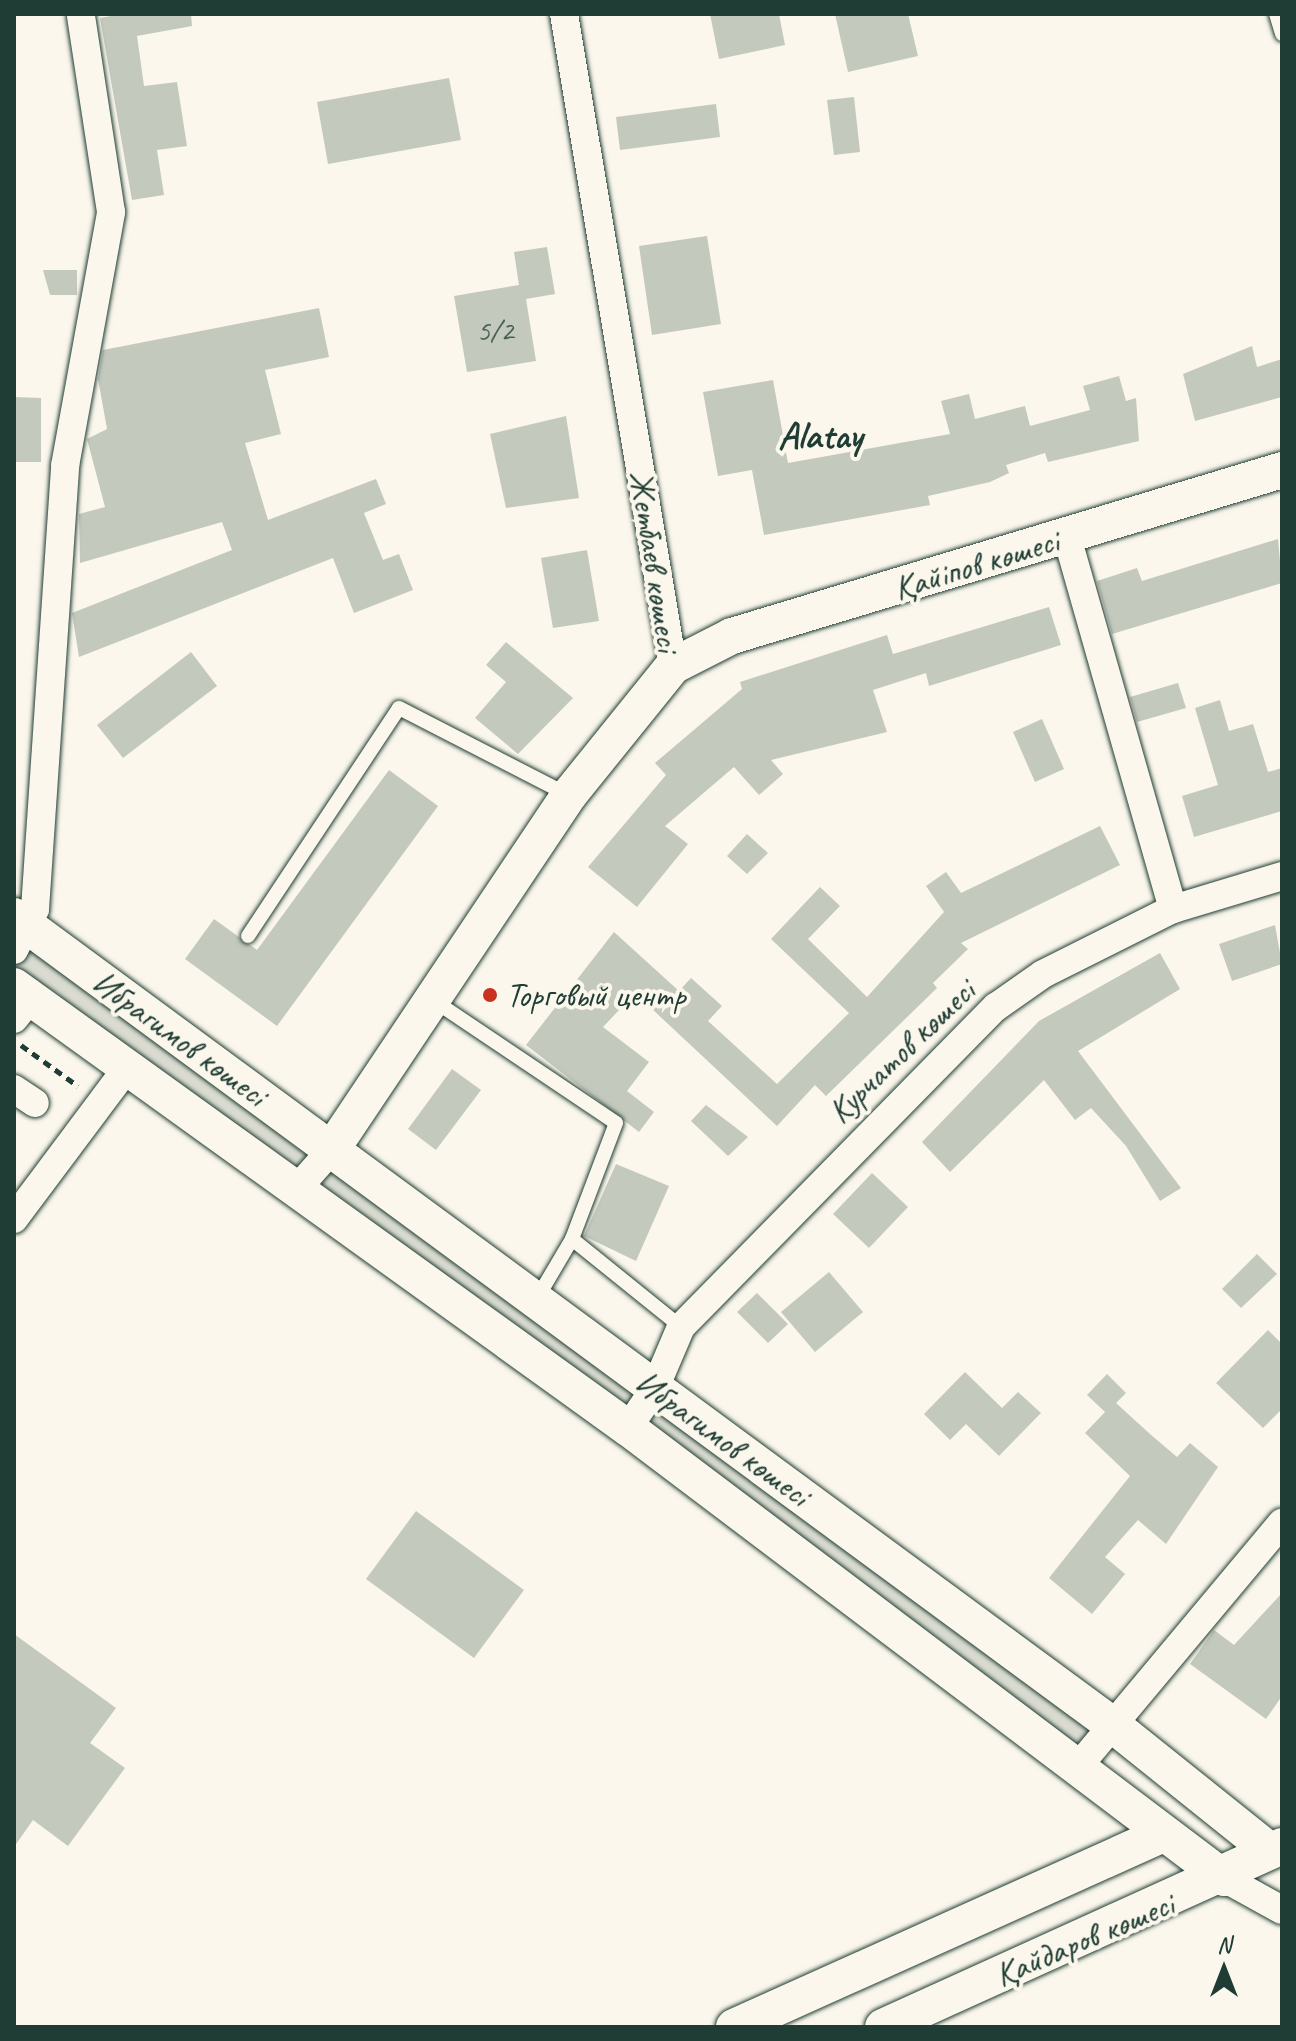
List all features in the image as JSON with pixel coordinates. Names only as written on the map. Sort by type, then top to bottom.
[{"type":"street","name":"Жетбаев көшесі","points":[[332,1149],[429,997],[569,795],[673,666],[564,14]]},
{"type":"street","points":[[19,931],[65,466],[111,212],[81,16]]},
{"type":"street","name":"Қайіпов көшесі","points":[[673,666],[732,636],[1282,470]]},
{"type":"street","points":[[1067,537],[1173,909]]},
{"type":"street","name":"Курчатов көшесі","points":[[628,1428],[655,1388],[681,1327],[996,1007],[1043,974],[1173,909],[1282,876]]},
{"type":"street","name":"Ибрагимов көшесі","points":[[19,931],[332,1149],[534,1304],[655,1388],[1114,1726],[1278,1852]]},
{"type":"street","name":"Ибрагимов көшесі","points":[[20,1001],[127,1068],[628,1428],[1164,1834],[1224,1878],[1282,1910]]},
{"type":"street","points":[[14,1219],[127,1068]]},
{"type":"street","points":[[296,1190],[332,1149]]},
{"type":"street","points":[[1076,1769],[1282,1523]]},
{"type":"street","points":[[734,2027],[1164,1834]]},
{"type":"street","name":"Қайдаров көшесі","points":[[883,2027],[936,2013],[1278,1852]]},
{"type":"lane","points":[[1276,14],[1282,34]]},
{"type":"lane","points":[[248,936],[399,708],[569,795]]},
{"type":"lane","points":[[429,997],[616,1123],[572,1239],[534,1304]]},
{"type":"lane","points":[[572,1239],[681,1327]]},
{"type":"path","points":[[14,1040],[101,1102]]},
{"type":"shaded area","points":[[29,940],[323,1153],[294,1185],[14,978],[14,962]]},
{"type":"shaded area","points":[[330,1160],[650,1390],[627,1424],[303,1189]]},
{"type":"shaded area","points":[[655,1394],[1110,1726],[1088,1755],[632,1427]]},
{"type":"building","points":[[122,14],[191,14],[192,26],[137,36],[144,86],[177,82],[187,146],[157,150],[164,195],[132,200],[100,18]]},
{"type":"building","points":[[710,14],[779,14],[785,45],[719,59]]},
{"type":"building","points":[[835,14],[908,14],[918,56],[848,72]]},
{"type":"building","points":[[449,78],[461,140],[328,164],[317,102]]},
{"type":"building","points":[[854,97],[860,152],[834,155],[827,100]]},
{"type":"building","points":[[716,104],[720,137],[620,150],[616,117]]},
{"type":"building","points":[[707,236],[721,324],[652,335],[639,246]]},
{"type":"building","points":[[547,247],[555,294],[526,299],[536,361],[467,372],[454,296],[519,285],[514,252]]},
{"type":"building","points":[[43,270],[77,270],[77,295],[50,295]]},
{"type":"building","points":[[319,308],[329,357],[265,370],[281,434],[245,443],[268,520],[376,479],[386,504],[364,513],[383,560],[399,554],[413,590],[354,613],[333,558],[79,657],[72,613],[232,550],[222,522],[80,563],[79,514],[105,507],[87,439],[107,429],[98,379],[103,350]]},
{"type":"building","points":[[1252,346],[1257,367],[1282,359],[1282,397],[1195,421],[1183,374]]},
{"type":"building","points":[[1119,376],[1126,401],[1136,398],[1139,441],[1048,462],[1045,453],[1006,465],[1009,473],[990,482],[928,496],[930,505],[764,535],[752,470],[718,476],[703,392],[773,380],[788,463],[950,434],[941,401],[969,394],[975,419],[1025,406],[1030,426],[1090,410],[1083,386]]},
{"type":"building","points":[[14,397],[41,398],[41,462],[14,462]]},
{"type":"building","points":[[566,416],[579,498],[506,508],[490,434]]},
{"type":"building","points":[[1278,539],[1282,583],[1112,634],[1097,581],[1137,568],[1142,581]]},
{"type":"building","points":[[587,550],[599,621],[553,628],[541,558]]},
{"type":"building","points":[[1049,607],[1061,645],[929,686],[926,673],[873,690],[887,732],[771,760],[783,774],[759,795],[734,767],[665,826],[688,844],[637,907],[588,867],[666,775],[655,763],[742,689],[740,682],[887,635],[893,654]]},
{"type":"building","points":[[506,642],[573,698],[518,754],[475,718],[506,682],[486,665]]},
{"type":"building","points":[[191,652],[217,686],[123,758],[97,725]]},
{"type":"building","points":[[1178,683],[1186,708],[1137,722],[1130,697]]},
{"type":"building","points":[[1220,700],[1229,731],[1253,724],[1268,772],[1282,768],[1282,811],[1194,837],[1182,796],[1218,785],[1195,708]]},
{"type":"building","points":[[1042,719],[1064,769],[1035,782],[1013,732]]},
{"type":"building","points":[[389,770],[438,806],[277,1026],[185,959],[214,919],[257,950]]},
{"type":"building","points":[[1100,826],[1120,865],[961,943],[968,949],[933,983],[937,988],[826,1096],[815,1085],[777,1126],[635,993],[603,1027],[649,1062],[627,1091],[654,1112],[639,1132],[526,1045],[614,932],[679,991],[691,978],[722,1006],[708,1021],[777,1084],[849,1013],[771,939],[820,887],[840,906],[808,939],[867,997],[944,912],[926,886],[946,872],[961,893]]},
{"type":"building","points":[[747,834],[768,853],[747,874],[727,856]]},
{"type":"building","points":[[1275,925],[1282,964],[1232,981],[1219,944]]},
{"type":"building","points":[[1160,953],[1180,989],[1078,1051],[1181,1188],[1160,1201],[1126,1146],[1091,1108],[1075,1120],[1044,1080],[950,1172],[922,1142],[1039,1021]]},
{"type":"building","points":[[452,1069],[481,1090],[436,1150],[408,1129]]},
{"type":"building","points":[[706,1105],[748,1137],[728,1156],[691,1121]]},
{"type":"building","points":[[616,1164],[669,1186],[636,1261],[584,1236]]},
{"type":"building","points":[[872,1173],[908,1207],[869,1248],[833,1214]]},
{"type":"building","points":[[1257,1254],[1277,1274],[1241,1308],[1222,1289]]},
{"type":"building","points":[[829,1272],[863,1312],[815,1352],[781,1312]]},
{"type":"building","points":[[757,1293],[788,1324],[768,1343],[737,1312]]},
{"type":"building","points":[[1268,1330],[1282,1344],[1282,1409],[1263,1428],[1216,1383]]},
{"type":"building","points":[[965,1372],[1002,1408],[1018,1392],[1041,1413],[999,1456],[966,1424],[950,1440],[924,1414]]},
{"type":"building","points":[[1107,1374],[1126,1393],[1116,1403],[1177,1457],[1190,1443],[1218,1467],[1166,1544],[1138,1520],[1105,1557],[1125,1574],[1092,1614],[1049,1578],[1130,1476],[1085,1433],[1105,1412],[1087,1395]]},
{"type":"building","points":[[416,1511],[524,1590],[474,1658],[366,1579]]},
{"type":"building","points":[[1282,1593],[1282,1696],[1266,1719],[1190,1664],[1214,1630],[1234,1645]]},
{"type":"building","points":[[14,1634],[116,1708],[90,1743],[125,1768],[68,1846],[33,1820],[14,1847]]},
{"type":"place","name":"Торговый центр","points":[[490,995]]},
{"type":"district","name":"Alatay","points":[[820,436]]}]
